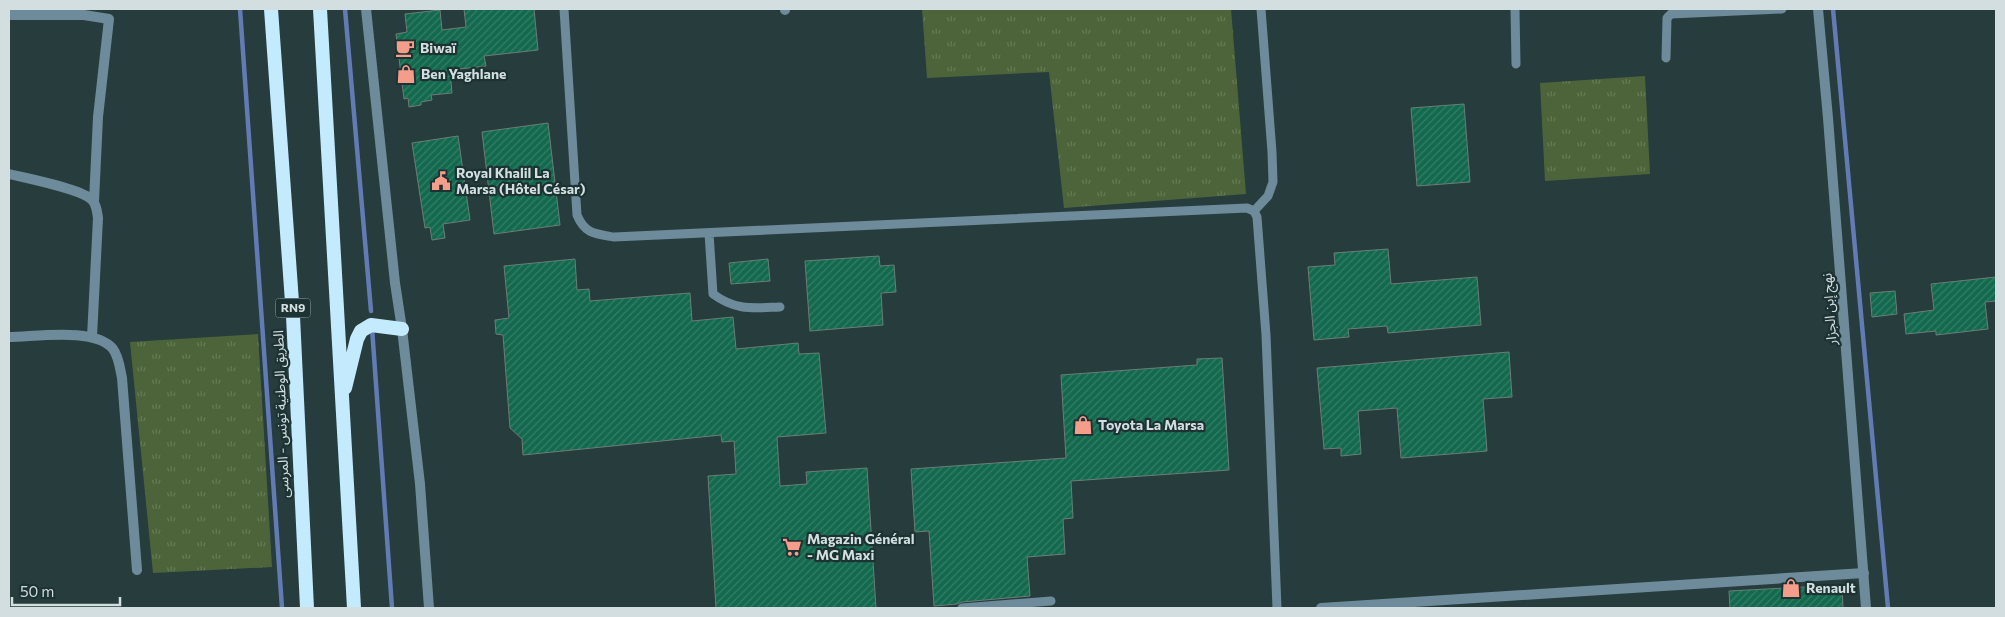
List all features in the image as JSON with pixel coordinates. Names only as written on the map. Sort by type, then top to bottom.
[{"type":"highway","name":"الطريق الوطنية تونس - المرسى","points":[[271,9],[293,316],[307,608]]},
{"type":"highway","points":[[320,9],[354,608]]},
{"type":"highway","points":[[341,403],[357,339],[361,331],[371,325],[402,330]]},
{"type":"street","points":[[366,9],[394,273],[420,484],[429,608]]},
{"type":"street","name":"نهج إبن الجزار","points":[[1818,9],[1866,608]]},
{"type":"street","points":[[9,15],[110,14],[98,117],[94,201],[98,218],[92,337]]},
{"type":"street","points":[[9,174],[77,192],[94,201]]},
{"type":"street","points":[[9,337],[92,337],[106,343],[114,350],[119,361],[122,378],[137,570]]},
{"type":"street","points":[[1321,608],[1864,573]]},
{"type":"lane","points":[[564,9],[577,216],[581,226],[592,233],[614,237],[1247,208],[1254,211],[1257,217],[1266,335],[1277,608]]},
{"type":"lane","points":[[1254,211],[1268,196],[1273,182],[1261,9]]},
{"type":"lane","points":[[1515,9],[1516,64]]},
{"type":"lane","points":[[1666,58],[1667,18],[1671,14],[1782,9]]},
{"type":"lane","points":[[708,233],[713,294],[744,308],[780,307]]},
{"type":"lane","points":[[962,608],[1051,600]]},
{"type":"green space","points":[[922,9],[1231,9],[1246,194],[1064,208],[1049,72],[927,78]]},
{"type":"green space","points":[[1645,76],[1650,174],[1545,181],[1540,83]]},
{"type":"green space","points":[[258,334],[272,567],[153,573],[130,342]]},
{"type":"building","points":[[464,9],[534,9],[538,50],[484,56],[486,66],[450,70],[452,93],[431,95],[432,100],[421,102],[421,105],[409,107],[408,98],[404,99],[396,34],[407,32],[405,14],[440,10],[442,30],[466,27]]},
{"type":"building","points":[[1464,104],[1470,182],[1417,186],[1411,108]]},
{"type":"building","points":[[548,123],[560,225],[494,234],[482,132]]},
{"type":"building","name":"Royal Khalil La Marsa (Hôtel César)","points":[[458,136],[470,220],[443,224],[445,238],[432,240],[430,227],[425,228],[412,143]]},
{"type":"building","points":[[1388,249],[1391,284],[1477,277],[1481,325],[1388,333],[1387,326],[1348,329],[1349,337],[1314,340],[1308,267],[1335,265],[1334,253]]},
{"type":"building","points":[[879,256],[880,266],[894,265],[896,292],[881,293],[883,325],[810,331],[805,261]]},
{"type":"building","points":[[575,259],[577,290],[589,289],[590,301],[690,293],[692,321],[733,317],[736,349],[798,343],[799,354],[819,353],[826,433],[777,437],[780,486],[807,484],[806,472],[867,468],[876,608],[716,608],[708,476],[736,474],[734,441],[722,442],[721,435],[523,455],[522,439],[510,428],[503,335],[496,334],[495,320],[509,318],[504,266]]},
{"type":"building","points":[[768,259],[770,281],[731,284],[729,263]]},
{"type":"building","points":[[1996,277],[1996,301],[1985,302],[1988,329],[1936,335],[1936,331],[1906,334],[1904,314],[1934,310],[1931,284]]},
{"type":"building","points":[[1895,291],[1897,314],[1872,317],[1870,293]]},
{"type":"building","points":[[1509,352],[1512,397],[1483,399],[1487,451],[1401,458],[1397,408],[1358,411],[1361,454],[1341,456],[1341,448],[1324,449],[1317,368]]},
{"type":"building","points":[[1222,358],[1229,470],[1071,481],[1073,518],[1063,519],[1065,554],[1027,557],[1030,596],[934,606],[929,531],[915,532],[911,469],[1066,458],[1061,375],[1197,365],[1197,359]]},
{"type":"building","points":[[1842,585],[1843,608],[1730,608],[1729,591]]},
{"type":"waterway","points":[[240,9],[282,608]]},
{"type":"waterway","points":[[345,9],[371,311]]},
{"type":"waterway","points":[[1833,9],[1888,608]]},
{"type":"waterway","points":[[372,328],[392,608]]},
{"type":"place","name":"Biwaï","points":[[405,48]]},
{"type":"place","name":"Ben Yaghlane","points":[[406,74]]},
{"type":"place","name":"Royal Khalil La Marsa (Hôtel César)","points":[[441,181]]},
{"type":"place","name":"Toyota La Marsa","points":[[1083,425]]},
{"type":"place","name":"Magazin Général - MG Maxi","points":[[792,547]]},
{"type":"place","name":"Renault","points":[[1791,588]]}]
